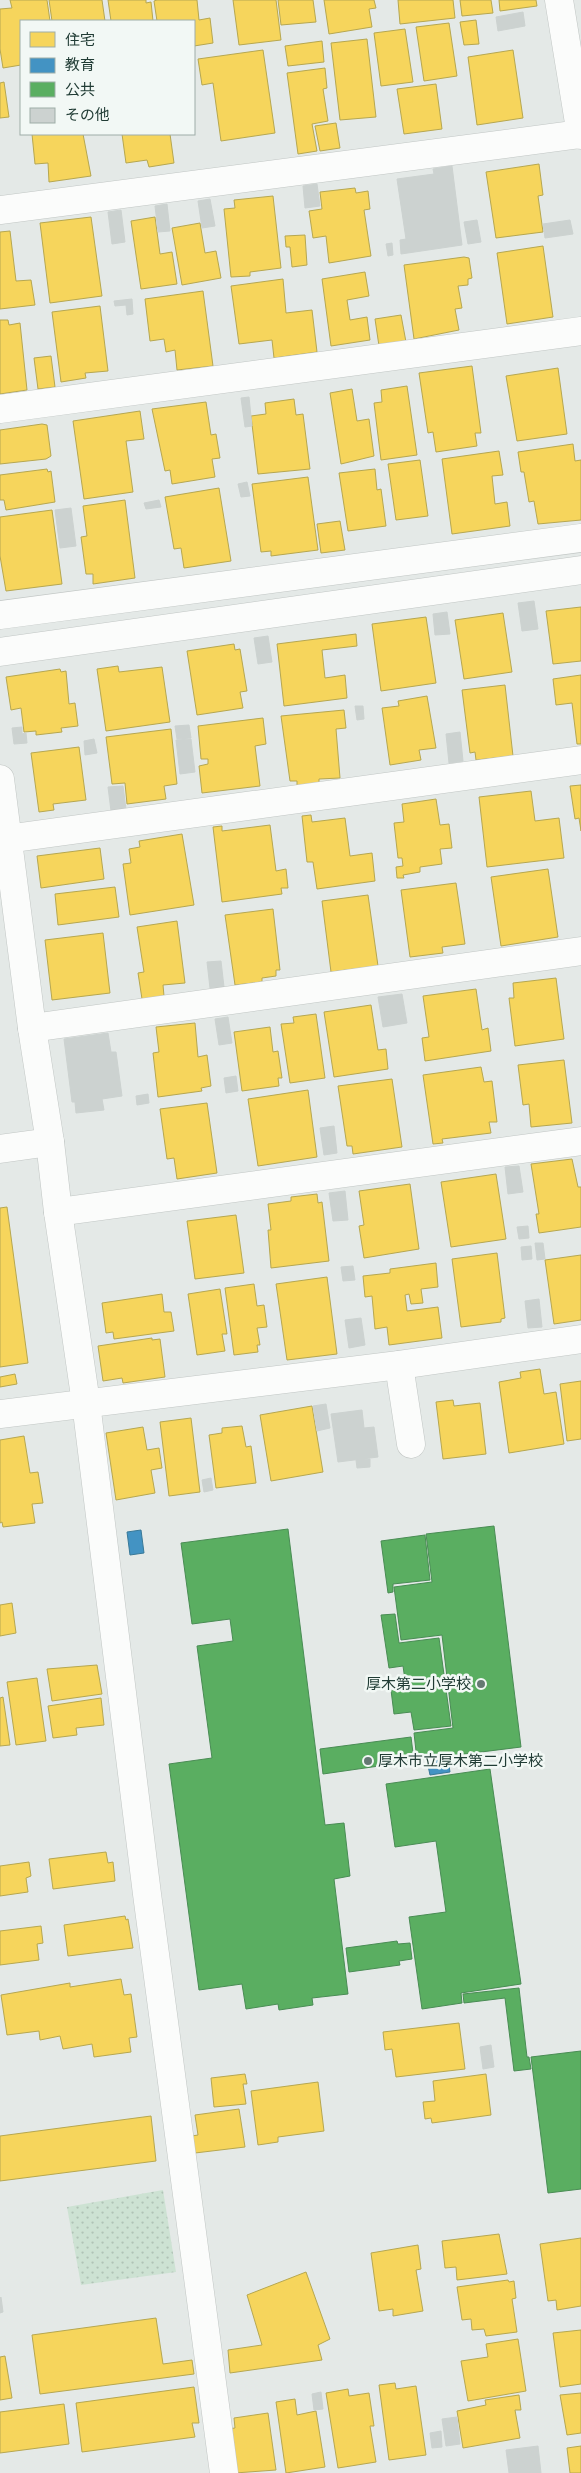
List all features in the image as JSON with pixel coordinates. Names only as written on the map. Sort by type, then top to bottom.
[{"type":"street","points":[[0,210],[581,135],[559,0]]},
{"type":"street","points":[[0,409],[581,331]]},
{"type":"street","points":[[0,616],[581,538]]},
{"type":"street","points":[[0,652],[581,570]]},
{"type":"street","points":[[4,839],[581,760]]},
{"type":"street","points":[[0,779],[4,839],[50,1142],[58,1212],[86,1403],[147,1894],[224,2473]]},
{"type":"street","points":[[32,1028],[581,951]]},
{"type":"street","points":[[58,1212],[581,1141]]},
{"type":"street","points":[[0,1150],[50,1142]]},
{"type":"street","points":[[0,1414],[399,1365],[581,1339]]},
{"type":"street","points":[[399,1365],[411,1444]]},
{"type":"green space","points":[[163,2190],[176,2272],[81,2285],[67,2207]]},
{"type":"building: 住宅","points":[[10,0],[47,0],[50,20],[20,20],[20,65],[3,68],[0,49],[0,9],[12,8]]},
{"type":"building: 住宅","points":[[49,0],[102,0],[105,20],[52,20]]},
{"type":"building: 住宅","points":[[108,0],[146,0],[146,3],[151,2],[153,20],[111,20]]},
{"type":"building: 住宅","points":[[197,0],[199,20],[210,18],[213,43],[195,46],[195,20],[157,20],[154,1]]},
{"type":"building: 住宅","points":[[233,0],[276,0],[281,40],[239,45]]},
{"type":"building: 住宅","points":[[278,0],[313,0],[316,22],[281,25]]},
{"type":"building: 住宅","points":[[324,0],[374,0],[376,8],[369,9],[372,27],[329,34]]},
{"type":"building: 住宅","points":[[398,0],[453,0],[455,18],[400,24]]},
{"type":"building: 住宅","points":[[460,0],[491,0],[493,13],[462,16]]},
{"type":"building: 住宅","points":[[499,0],[536,0],[537,6],[500,11]]},
{"type":"building: 住宅","points":[[476,20],[479,44],[464,45],[460,22]]},
{"type":"building: 住宅","points":[[449,23],[457,76],[424,81],[416,27]]},
{"type":"building: 住宅","points":[[405,29],[413,82],[381,86],[374,33]]},
{"type":"building: 住宅","points":[[367,39],[376,117],[340,120],[331,43]]},
{"type":"building: 住宅","points":[[322,41],[324,62],[288,66],[285,46]]},
{"type":"building: 住宅","points":[[263,50],[275,133],[221,141],[213,83],[202,85],[198,59]]},
{"type":"building: 住宅","points":[[513,50],[523,118],[477,125],[468,57]]},
{"type":"building: 住宅","points":[[325,68],[327,88],[323,89],[328,121],[312,124],[317,151],[298,154],[287,73]]},
{"type":"building: 住宅","points":[[4,82],[9,117],[0,118],[0,83]]},
{"type":"building: 住宅","points":[[436,84],[442,129],[404,134],[397,89]]},
{"type":"building: 住宅","points":[[336,123],[340,148],[320,151],[315,126]]},
{"type":"building: 住宅","points":[[32,135],[83,135],[91,176],[49,182],[48,163],[35,164]]},
{"type":"building: 住宅","points":[[122,135],[170,135],[174,163],[149,167],[147,160],[126,163]]},
{"type":"building: 住宅","points":[[539,164],[543,195],[538,196],[543,232],[496,238],[486,172]]},
{"type":"building: 住宅","points":[[355,188],[356,193],[368,191],[370,209],[364,210],[371,256],[329,263],[326,236],[313,238],[309,211],[322,209],[320,192]]},
{"type":"building: 住宅","points":[[273,196],[281,268],[250,272],[250,276],[231,277],[224,209],[235,208],[234,200]]},
{"type":"building: 住宅","points":[[91,217],[102,296],[50,303],[40,223]]},
{"type":"building: 住宅","points":[[155,217],[160,254],[172,252],[177,284],[141,289],[131,221]]},
{"type":"building: 住宅","points":[[200,223],[205,253],[216,251],[221,278],[182,285],[172,228]]},
{"type":"building: 住宅","points":[[10,231],[16,281],[31,280],[35,305],[0,309],[0,232]]},
{"type":"building: 住宅","points":[[305,235],[307,265],[292,267],[290,247],[286,247],[285,236]]},
{"type":"building: 住宅","points":[[543,246],[553,317],[507,324],[497,253]]},
{"type":"building: 住宅","points":[[464,257],[469,258],[472,278],[468,279],[468,285],[458,286],[462,308],[455,309],[459,330],[414,339],[404,265]]},
{"type":"building: 住宅","points":[[365,272],[369,296],[347,300],[350,320],[367,317],[370,340],[331,346],[322,279]]},
{"type":"building: 住宅","points":[[283,279],[286,313],[312,310],[317,352],[274,358],[272,340],[239,344],[231,286]]},
{"type":"building: 住宅","points":[[203,291],[213,366],[177,370],[175,350],[166,352],[164,339],[150,341],[145,299]]},
{"type":"building: 住宅","points":[[100,306],[108,371],[85,373],[86,378],[61,382],[52,312]]},
{"type":"building: 住宅","points":[[401,315],[406,342],[379,346],[375,319]]},
{"type":"building: 住宅","points":[[0,320],[8,320],[9,325],[20,323],[27,390],[0,394]]},
{"type":"building: 住宅","points":[[51,356],[55,387],[38,389],[34,358]]},
{"type":"building: 住宅","points":[[472,366],[481,433],[475,433],[477,446],[436,452],[433,432],[428,433],[419,373]]},
{"type":"building: 住宅","points":[[558,368],[567,434],[517,441],[506,376]]},
{"type":"building: 住宅","points":[[407,386],[417,455],[381,460],[374,403],[382,402],[381,390]]},
{"type":"building: 住宅","points":[[352,389],[357,421],[369,419],[374,456],[341,464],[330,393]]},
{"type":"building: 住宅","points":[[294,399],[296,415],[303,414],[310,469],[258,474],[251,416],[266,414],[265,403]]},
{"type":"building: 住宅","points":[[206,402],[211,435],[216,434],[220,458],[212,459],[215,477],[172,484],[170,470],[165,471],[152,409]]},
{"type":"building: 住宅","points":[[140,411],[144,439],[126,441],[133,492],[84,499],[73,421]]},
{"type":"building: 住宅","points":[[42,424],[47,425],[51,456],[46,459],[0,464],[0,430]]},
{"type":"building: 住宅","points":[[573,444],[575,461],[581,460],[581,520],[538,524],[534,501],[529,502],[524,472],[521,472],[518,452]]},
{"type":"building: 住宅","points":[[499,451],[503,475],[492,476],[495,504],[507,502],[510,526],[452,534],[442,459]]},
{"type":"building: 住宅","points":[[420,460],[428,516],[396,520],[388,464]]},
{"type":"building: 住宅","points":[[47,469],[48,472],[51,471],[55,502],[6,510],[4,500],[0,500],[0,475]]},
{"type":"building: 住宅","points":[[375,469],[377,490],[381,489],[386,526],[348,531],[339,473]]},
{"type":"building: 住宅","points":[[308,477],[318,550],[271,556],[271,551],[261,552],[252,484]]},
{"type":"building: 住宅","points":[[219,488],[231,561],[184,568],[181,548],[174,549],[165,497]]},
{"type":"building: 住宅","points":[[125,500],[135,578],[93,584],[93,574],[86,574],[81,537],[87,536],[83,506]]},
{"type":"building: 住宅","points":[[52,510],[62,584],[6,591],[0,556],[0,517]]},
{"type":"building: 住宅","points":[[340,521],[345,550],[321,553],[317,524]]},
{"type":"building: 住宅","points":[[581,607],[581,661],[553,664],[546,611]]},
{"type":"building: 住宅","points":[[503,613],[512,672],[464,679],[455,620]]},
{"type":"building: 住宅","points":[[426,617],[436,683],[381,691],[372,624]]},
{"type":"building: 住宅","points":[[356,634],[357,646],[322,650],[325,678],[345,675],[347,698],[284,706],[277,644]]},
{"type":"building: 住宅","points":[[234,644],[235,650],[240,649],[247,691],[240,692],[243,708],[197,715],[187,651]]},
{"type":"building: 住宅","points":[[118,666],[119,672],[162,667],[170,722],[106,731],[97,669]]},
{"type":"building: 住宅","points":[[60,669],[61,672],[66,671],[69,704],[75,703],[78,726],[61,728],[62,732],[36,735],[36,731],[24,732],[21,708],[11,710],[6,677]]},
{"type":"building: 住宅","points":[[581,675],[581,744],[577,744],[572,703],[556,705],[553,679]]},
{"type":"building: 住宅","points":[[505,685],[513,756],[476,760],[475,752],[470,753],[462,690]]},
{"type":"building: 住宅","points":[[427,696],[436,748],[419,750],[421,760],[390,765],[382,708],[399,706],[398,701]]},
{"type":"building: 住宅","points":[[344,710],[346,728],[336,729],[340,778],[319,779],[319,784],[297,787],[297,781],[290,781],[281,716]]},
{"type":"building: 住宅","points":[[263,718],[266,744],[255,746],[260,786],[202,793],[199,766],[208,764],[208,759],[201,759],[198,726]]},
{"type":"building: 住宅","points":[[171,729],[177,784],[164,786],[166,799],[127,804],[125,783],[112,784],[106,737]]},
{"type":"building: 住宅","points":[[79,747],[86,800],[53,804],[54,810],[39,812],[31,753]]},
{"type":"building: 住宅","points":[[581,785],[581,831],[579,818],[575,819],[570,786]]},
{"type":"building: 住宅","points":[[531,791],[535,821],[559,818],[564,858],[487,867],[479,797]]},
{"type":"building: 住宅","points":[[436,799],[440,825],[449,824],[452,848],[440,849],[442,864],[420,867],[420,872],[403,875],[404,878],[397,878],[396,867],[403,866],[402,858],[398,858],[394,823],[404,822],[402,804]]},
{"type":"building: 住宅","points":[[311,815],[312,822],[345,818],[350,856],[372,853],[375,881],[317,889],[313,862],[307,862],[302,816]]},
{"type":"building: 住宅","points":[[270,825],[276,871],[286,869],[288,888],[281,888],[282,894],[222,902],[213,827],[222,826],[222,831]]},
{"type":"building: 住宅","points":[[182,834],[194,905],[130,915],[123,864],[131,863],[129,849],[140,847],[139,841]]},
{"type":"building: 住宅","points":[[100,848],[104,879],[41,888],[37,856]]},
{"type":"building: 住宅","points":[[548,869],[558,937],[501,946],[491,877]]},
{"type":"building: 住宅","points":[[456,883],[465,944],[442,947],[443,953],[410,957],[401,890]]},
{"type":"building: 住宅","points":[[115,887],[119,917],[58,925],[55,894]]},
{"type":"building: 住宅","points":[[368,895],[378,966],[331,972],[322,901]]},
{"type":"building: 住宅","points":[[273,909],[280,970],[276,970],[276,976],[262,978],[262,982],[235,985],[225,915]]},
{"type":"building: 住宅","points":[[177,921],[185,983],[163,985],[164,996],[142,999],[138,973],[144,972],[137,927]]},
{"type":"building: 住宅","points":[[103,933],[110,993],[52,1000],[45,940]]},
{"type":"building: 住宅","points":[[556,978],[564,1039],[515,1046],[509,998],[514,998],[513,983]]},
{"type":"building: 住宅","points":[[476,989],[482,1030],[488,1028],[491,1051],[425,1061],[422,1038],[429,1037],[423,996]]},
{"type":"building: 住宅","points":[[371,1005],[378,1050],[386,1049],[388,1069],[334,1077],[324,1012]]},
{"type":"building: 住宅","points":[[316,1014],[325,1078],[290,1083],[281,1024],[294,1023],[293,1017]]},
{"type":"building: 住宅","points":[[195,1023],[198,1057],[207,1055],[211,1086],[201,1088],[202,1091],[158,1097],[153,1053],[159,1052],[156,1027]]},
{"type":"building: 住宅","points":[[270,1027],[273,1052],[278,1051],[282,1078],[278,1078],[279,1086],[242,1091],[234,1032]]},
{"type":"building: 住宅","points":[[564,1060],[572,1123],[531,1127],[529,1104],[523,1105],[518,1065]]},
{"type":"building: 住宅","points":[[481,1067],[484,1082],[492,1081],[497,1122],[489,1122],[491,1133],[442,1139],[443,1143],[433,1144],[423,1075]]},
{"type":"building: 住宅","points":[[392,1079],[402,1147],[353,1154],[352,1146],[347,1146],[338,1086]]},
{"type":"building: 住宅","points":[[308,1090],[317,1157],[258,1166],[248,1099]]},
{"type":"building: 住宅","points":[[207,1103],[217,1173],[177,1179],[174,1158],[167,1159],[160,1109]]},
{"type":"building: 住宅","points":[[572,1159],[578,1187],[581,1187],[581,1227],[539,1233],[536,1214],[539,1214],[531,1164]]},
{"type":"building: 住宅","points":[[496,1174],[506,1239],[451,1247],[441,1182]]},
{"type":"building: 住宅","points":[[410,1184],[419,1249],[364,1258],[359,1226],[364,1225],[359,1191]]},
{"type":"building: 住宅","points":[[317,1194],[318,1203],[322,1202],[329,1261],[271,1268],[268,1230],[271,1230],[268,1204],[291,1201],[291,1197]]},
{"type":"building: 住宅","points":[[7,1207],[28,1363],[0,1367],[0,1208]]},
{"type":"building: 住宅","points":[[236,1215],[244,1273],[195,1279],[187,1221]]},
{"type":"building: 住宅","points":[[497,1253],[505,1318],[501,1319],[501,1322],[461,1327],[452,1259]]},
{"type":"building: 住宅","points":[[581,1255],[581,1320],[554,1324],[545,1260]]},
{"type":"building: 住宅","points":[[436,1263],[438,1287],[421,1289],[423,1303],[411,1304],[409,1294],[405,1295],[407,1311],[438,1307],[442,1338],[389,1345],[387,1327],[375,1329],[372,1296],[365,1297],[363,1276],[390,1273],[390,1269]]},
{"type":"building: 住宅","points":[[327,1277],[337,1354],[287,1360],[276,1284]]},
{"type":"building: 住宅","points":[[254,1284],[257,1306],[264,1305],[267,1327],[257,1328],[260,1345],[257,1345],[258,1352],[234,1355],[225,1288]]},
{"type":"building: 住宅","points":[[220,1289],[227,1334],[222,1334],[225,1351],[197,1355],[188,1294]]},
{"type":"building: 住宅","points":[[162,1294],[164,1312],[171,1312],[174,1331],[114,1339],[113,1332],[106,1333],[102,1303]]},
{"type":"building: 住宅","points":[[152,1338],[152,1340],[160,1339],[165,1377],[123,1383],[122,1378],[103,1381],[98,1346]]},
{"type":"building: 住宅","points":[[540,1369],[544,1394],[556,1392],[564,1444],[509,1453],[499,1382],[521,1378],[520,1372]]},
{"type":"building: 住宅","points":[[15,1374],[17,1384],[0,1387],[0,1377]]},
{"type":"building: 住宅","points":[[581,1381],[581,1439],[567,1441],[560,1384]]},
{"type":"building: 住宅","points":[[453,1400],[454,1406],[480,1403],[486,1454],[443,1459],[436,1402]]},
{"type":"building: 住宅","points":[[312,1406],[323,1472],[271,1481],[260,1415]]},
{"type":"building: 住宅","points":[[191,1418],[200,1492],[169,1496],[160,1422]]},
{"type":"building: 住宅","points":[[242,1426],[246,1447],[251,1446],[256,1483],[216,1488],[209,1435],[222,1433],[222,1428]]},
{"type":"building: 住宅","points":[[143,1427],[147,1450],[159,1448],[162,1468],[151,1470],[155,1493],[116,1500],[106,1433]]},
{"type":"building: 住宅","points":[[24,1436],[30,1473],[38,1472],[43,1503],[32,1504],[35,1523],[3,1527],[2,1522],[0,1523],[0,1440]]},
{"type":"building: 住宅","points":[[12,1603],[16,1633],[0,1636],[0,1605]]},
{"type":"building: 住宅","points":[[97,1665],[102,1694],[52,1701],[47,1669]]},
{"type":"building: 住宅","points":[[37,1678],[46,1741],[16,1745],[7,1682]]},
{"type":"building: 住宅","points":[[3,1697],[10,1745],[0,1746],[0,1698]]},
{"type":"building: 住宅","points":[[101,1698],[104,1725],[76,1728],[77,1735],[53,1738],[48,1706]]},
{"type":"building: 住宅","points":[[106,1852],[108,1863],[113,1862],[115,1881],[53,1889],[49,1859]]},
{"type":"building: 住宅","points":[[29,1862],[31,1876],[26,1878],[28,1892],[0,1896],[0,1866]]},
{"type":"building: 住宅","points":[[125,1916],[126,1920],[128,1919],[133,1948],[68,1956],[64,1925]]},
{"type":"building: 住宅","points":[[41,1926],[43,1943],[37,1944],[39,1960],[0,1965],[0,1931]]},
{"type":"building: 住宅","points":[[121,1979],[124,1995],[131,1994],[137,2037],[129,2038],[131,2052],[94,2057],[92,2044],[63,2049],[60,2036],[40,2040],[39,2031],[7,2035],[1,1995],[70,1983],[70,1987]]},
{"type":"building: 住宅","points":[[459,2023],[465,2069],[396,2077],[392,2049],[385,2050],[383,2032]]},
{"type":"building: 住宅","points":[[245,2074],[247,2084],[243,2084],[246,2104],[214,2107],[211,2078]]},
{"type":"building: 住宅","points":[[486,2074],[491,2115],[432,2123],[431,2118],[425,2119],[423,2102],[435,2101],[433,2081]]},
{"type":"building: 住宅","points":[[318,2082],[324,2131],[278,2137],[278,2142],[258,2145],[251,2091]]},
{"type":"building: 住宅","points":[[239,2109],[245,2147],[195,2153],[192,2136],[198,2135],[195,2115]]},
{"type":"building: 住宅","points":[[151,2116],[156,2161],[0,2181],[0,2136]]},
{"type":"building: 住宅","points":[[499,2234],[507,2274],[457,2280],[456,2267],[445,2268],[442,2241]]},
{"type":"building: 住宅","points":[[581,2238],[581,2306],[557,2310],[556,2300],[548,2301],[540,2244]]},
{"type":"building: 住宅","points":[[418,2245],[421,2269],[416,2270],[423,2311],[393,2316],[393,2309],[379,2311],[371,2253]]},
{"type":"building: 住宅","points":[[306,2272],[330,2339],[318,2345],[322,2360],[230,2373],[228,2350],[262,2345],[247,2295]]},
{"type":"building: 住宅","points":[[508,2280],[509,2282],[514,2281],[516,2298],[512,2299],[517,2332],[486,2336],[484,2329],[472,2330],[471,2319],[462,2320],[457,2287]]},
{"type":"building: 住宅","points":[[156,2318],[163,2364],[192,2360],[194,2374],[40,2394],[32,2335]]},
{"type":"building: 住宅","points":[[581,2330],[581,2384],[560,2387],[553,2333]]},
{"type":"building: 住宅","points":[[518,2339],[526,2391],[468,2401],[461,2361],[488,2357],[486,2344]]},
{"type":"building: 住宅","points":[[5,2356],[12,2398],[0,2400],[0,2357]]},
{"type":"building: 住宅","points":[[395,2383],[396,2389],[416,2386],[426,2455],[389,2460],[379,2385]]},
{"type":"building: 住宅","points":[[194,2387],[199,2423],[192,2423],[195,2437],[82,2452],[76,2403]]},
{"type":"building: 住宅","points":[[348,2389],[349,2396],[369,2393],[374,2426],[370,2426],[376,2462],[338,2468],[326,2393]]},
{"type":"building: 住宅","points":[[581,2393],[581,2433],[567,2435],[560,2395]]},
{"type":"building: 住宅","points":[[519,2395],[521,2410],[515,2410],[520,2438],[463,2448],[457,2411],[486,2405],[485,2400]]},
{"type":"building: 住宅","points":[[295,2399],[297,2415],[316,2411],[325,2467],[286,2473],[276,2402]]},
{"type":"building: 住宅","points":[[64,2404],[69,2444],[0,2453],[0,2412]]},
{"type":"building: 住宅","points":[[268,2413],[276,2470],[235,2473],[228,2429],[235,2428],[234,2418]]},
{"type":"building: 住宅","points":[[581,2446],[581,2473],[570,2473],[567,2448]]},
{"type":"building: 教育","points":[[141,1530],[144,1553],[130,1555],[127,1532]]},
{"type":"building: 教育","points":[[448,1759],[450,1772],[430,1775],[427,1761]]},
{"type":"building: 公共","name":"厚木第二小学校","points":[[494,1526],[521,1747],[417,1760],[414,1733],[453,1728],[442,1635],[401,1640],[394,1587],[432,1582],[426,1534]]},
{"type":"building: 公共","points":[[288,1529],[325,1825],[344,1823],[350,1876],[334,1879],[348,1994],[312,1998],[313,2005],[279,2010],[278,2004],[246,2009],[242,1984],[199,1990],[169,1764],[212,1758],[197,1646],[233,1641],[230,1619],[192,1624],[181,1543]]},
{"type":"building: 公共","points":[[425,1535],[430,1580],[393,1584],[393,1592],[388,1593],[381,1541]]},
{"type":"building: 公共","points":[[395,1614],[399,1643],[439,1638],[451,1726],[414,1730],[411,1712],[394,1714],[391,1690],[406,1687],[403,1666],[389,1668],[381,1615]]},
{"type":"building: 公共","points":[[411,1737],[414,1761],[323,1774],[320,1749]]},
{"type":"building: 公共","points":[[490,1769],[521,1984],[461,1993],[462,2003],[422,2009],[409,1917],[446,1912],[436,1841],[395,1847],[386,1784]]},
{"type":"building: 公共","points":[[397,1941],[398,1944],[410,1943],[412,1959],[399,1961],[400,1965],[349,1972],[346,1948]]},
{"type":"building: 公共","points":[[519,1988],[527,2057],[529,2057],[531,2069],[514,2071],[505,1998],[464,2003],[463,1994]]},
{"type":"building: 公共","points":[[581,2051],[581,2189],[548,2193],[531,2057]]},
{"type":"building: その他","points":[[523,12],[525,26],[498,31],[496,17]]},
{"type":"building: その他","points":[[452,166],[462,245],[401,254],[400,240],[406,239],[397,179],[434,174],[433,169]]},
{"type":"building: その他","points":[[317,184],[320,206],[305,208],[303,186]]},
{"type":"building: その他","points":[[210,199],[215,226],[202,228],[198,201]]},
{"type":"building: その他","points":[[167,204],[170,231],[158,232],[155,206]]},
{"type":"building: その他","points":[[121,210],[125,242],[112,244],[108,212]]},
{"type":"building: その他","points":[[477,220],[481,242],[468,244],[464,222]]},
{"type":"building: その他","points":[[570,220],[573,234],[545,238],[543,224]]},
{"type":"building: その他","points":[[392,243],[393,255],[388,256],[386,244]]},
{"type":"building: その他","points":[[132,299],[133,314],[127,315],[126,305],[115,306],[114,301]]},
{"type":"building: その他","points":[[249,397],[252,426],[245,427],[241,398]]},
{"type":"building: その他","points":[[247,482],[250,496],[241,497],[238,484]]},
{"type":"building: その他","points":[[159,500],[161,507],[146,509],[144,503]]},
{"type":"building: その他","points":[[71,508],[76,546],[60,548],[55,510]]},
{"type":"building: その他","points":[[534,601],[538,629],[522,631],[518,603]]},
{"type":"building: その他","points":[[447,612],[450,634],[435,635],[433,614]]},
{"type":"building: その他","points":[[268,636],[272,662],[258,664],[254,638]]},
{"type":"building: その他","points":[[355,706],[363,706],[364,719],[357,720]]},
{"type":"building: その他","points":[[189,725],[191,738],[177,739],[175,726]]},
{"type":"building: その他","points":[[22,727],[22,734],[26,733],[27,743],[14,744],[12,728]]},
{"type":"building: その他","points":[[460,732],[463,761],[449,763],[446,734]]},
{"type":"building: その他","points":[[94,739],[97,753],[85,755],[84,741]]},
{"type":"building: その他","points":[[191,739],[195,772],[180,774],[176,740]]},
{"type":"building: その他","points":[[123,786],[126,809],[111,811],[108,787]]},
{"type":"building: その他","points":[[221,961],[224,987],[210,988],[207,962]]},
{"type":"building: その他","points":[[402,994],[407,1023],[383,1027],[378,997]]},
{"type":"building: その他","points":[[228,1017],[232,1043],[219,1045],[215,1019]]},
{"type":"building: その他","points":[[108,1033],[111,1052],[116,1052],[122,1096],[102,1099],[104,1110],[76,1113],[75,1102],[72,1102],[64,1039]]},
{"type":"building: その他","points":[[236,1076],[238,1091],[226,1093],[224,1078]]},
{"type":"building: その他","points":[[148,1094],[149,1103],[137,1105],[136,1096]]},
{"type":"building: その他","points":[[334,1126],[337,1153],[324,1155],[320,1128]]},
{"type":"building: その他","points":[[519,1166],[523,1192],[508,1194],[505,1167]]},
{"type":"building: その他","points":[[345,1191],[348,1220],[333,1221],[329,1193]]},
{"type":"building: その他","points":[[528,1226],[529,1238],[519,1239],[517,1227]]},
{"type":"building: その他","points":[[535,1243],[543,1243],[545,1259],[537,1260]]},
{"type":"building: その他","points":[[531,1246],[532,1259],[522,1260],[521,1247]]},
{"type":"building: その他","points":[[353,1266],[355,1280],[343,1281],[341,1267]]},
{"type":"building: その他","points":[[539,1299],[542,1327],[528,1328],[525,1301]]},
{"type":"building: その他","points":[[361,1318],[365,1345],[349,1348],[345,1320]]},
{"type":"building: その他","points":[[326,1404],[330,1428],[317,1431],[313,1406]]},
{"type":"building: その他","points":[[362,1410],[364,1428],[374,1427],[378,1457],[338,1462],[331,1414]]},
{"type":"building: その他","points":[[370,1459],[370,1467],[357,1468],[356,1460]]},
{"type":"building: その他","points":[[211,1478],[213,1490],[204,1492],[202,1480]]},
{"type":"building: その他","points":[[491,2045],[494,2067],[483,2069],[480,2047]]},
{"type":"building: その他","points":[[0,2298],[3,2312],[0,2313]]},
{"type":"building: その他","points":[[321,2392],[323,2409],[314,2410],[312,2394]]},
{"type":"building: その他","points":[[457,2417],[460,2444],[446,2446],[442,2419]]},
{"type":"building: その他","points":[[441,2431],[442,2447],[432,2448],[430,2433]]},
{"type":"building: その他","points":[[538,2446],[541,2473],[509,2473],[506,2450]]},
{"type":"place","name":"厚木第二小学校","points":[[481,1684]]},
{"type":"place","name":"厚木市立厚木第二小学校","points":[[368,1761]]}]
